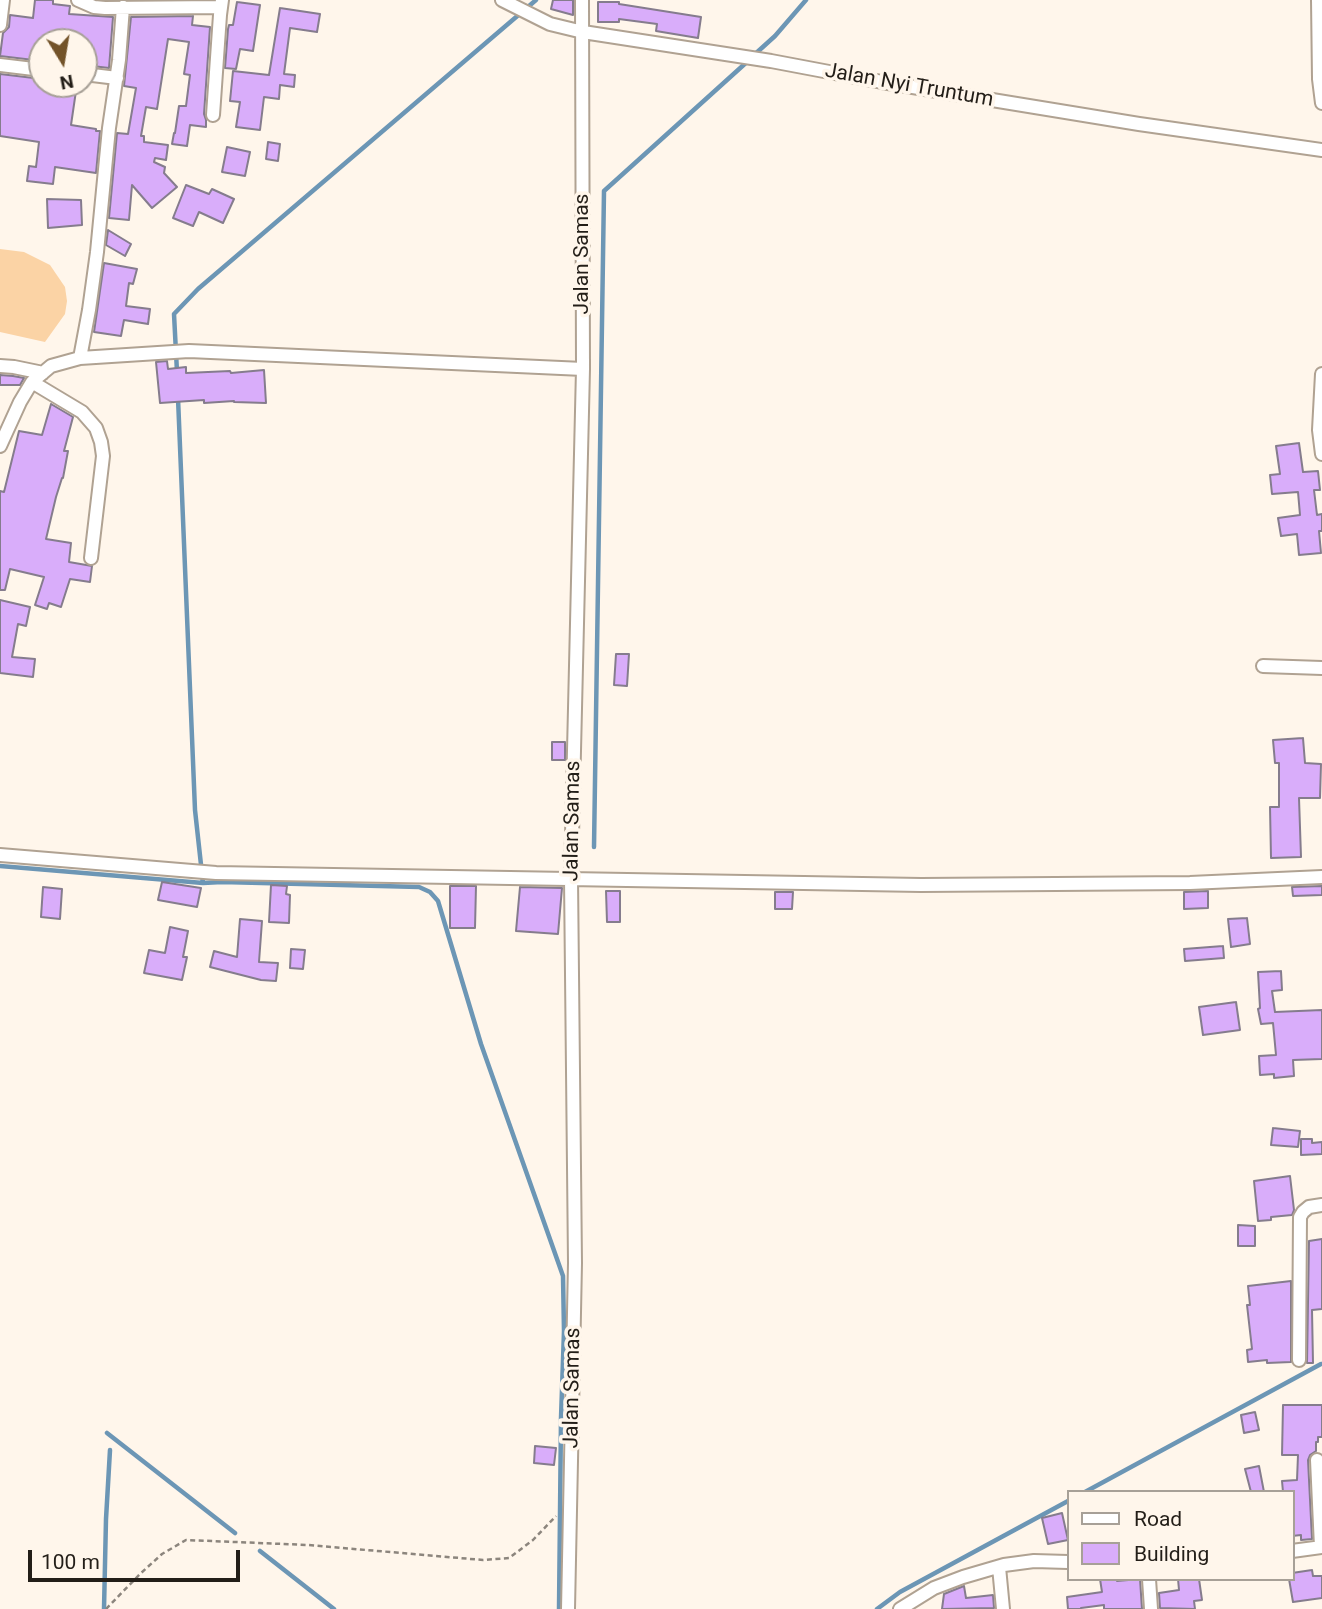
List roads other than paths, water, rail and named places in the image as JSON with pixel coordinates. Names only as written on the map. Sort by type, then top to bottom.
[{"type":"street","points":[[0,26],[3,0]]},
{"type":"street","points":[[78,0],[94,7],[123,8],[222,4],[213,115]]},
{"type":"street","name":"Jalan Samas","points":[[568,1609],[575,1263],[571,878],[583,369],[582,0]]},
{"type":"street","points":[[1318,0],[1322,103]]},
{"type":"street","name":"Jalan Nyi Truntum","points":[[507,3],[550,24],[583,32],[771,61],[1125,122],[1322,150]]},
{"type":"street","points":[[80,358],[95,263],[123,8]]},
{"type":"street","points":[[0,65],[28,68]]},
{"type":"street","points":[[98,76],[117,78]]},
{"type":"street","points":[[0,446],[32,382],[51,366],[80,358],[189,351],[583,369]]},
{"type":"street","points":[[0,366],[43,373]]},
{"type":"street","points":[[1322,374],[1319,430],[1322,454]]},
{"type":"street","points":[[32,382],[82,412],[96,428],[101,442],[103,456],[91,558]]},
{"type":"street","points":[[1263,666],[1322,668]]},
{"type":"street","points":[[0,855],[216,873],[921,886],[1190,883],[1322,877]]},
{"type":"street","points":[[1299,1360],[1300,1217],[1309,1207],[1322,1205]]},
{"type":"street","points":[[1294,1551],[1322,1547],[1317,1460]]},
{"type":"street","points":[[900,1609],[934,1588],[963,1577],[1034,1560],[1066,1562]]},
{"type":"street","points":[[999,1567],[1003,1609]]},
{"type":"street","points":[[1149,1581],[1151,1609]]},
{"type":"waterway","points":[[177,372],[174,314],[198,289],[536,0]]},
{"type":"waterway","points":[[754,55],[775,36],[806,0]]},
{"type":"waterway","points":[[594,847],[604,191],[748,61]]},
{"type":"waterway","points":[[178,398],[195,810],[203,883]]},
{"type":"waterway","points":[[0,866],[203,883],[419,887],[430,892],[438,901],[481,1044],[563,1276],[559,1609]]},
{"type":"waterway","points":[[1089,1490],[1321,1364]]},
{"type":"waterway","points":[[107,1433],[235,1533]]},
{"type":"waterway","points":[[104,1609],[110,1450]]},
{"type":"waterway","points":[[877,1609],[900,1592],[1066,1502]]},
{"type":"waterway","points":[[260,1551],[334,1609]]}]
